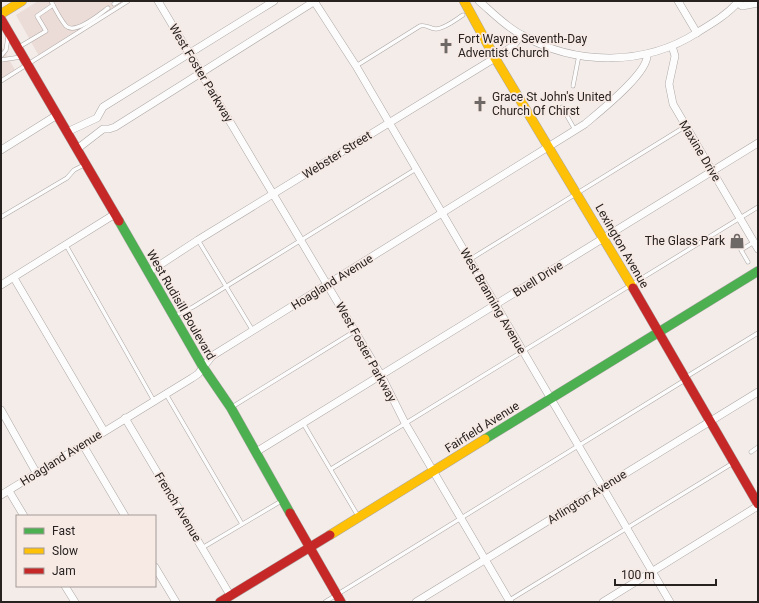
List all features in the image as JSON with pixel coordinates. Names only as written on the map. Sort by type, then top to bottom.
[{"type":"street","points":[[1,14],[22,1]]},
{"type":"street","name":"West Foster Parkway","points":[[158,1],[381,375],[405,423],[508,602]]},
{"type":"street","points":[[67,132],[97,118],[103,107],[274,1]]},
{"type":"street","points":[[77,149],[103,129],[109,129],[115,126],[315,1]]},
{"type":"street","name":"West Branning Avenue","points":[[315,1],[356,66],[670,602]]},
{"type":"street","name":"Lexington Avenue","points":[[464,1],[495,58],[604,238],[758,505]]},
{"type":"street","points":[[479,1],[521,35],[551,48],[579,55],[608,58],[647,54],[672,46],[718,20],[738,2],[742,6],[758,4]]},
{"type":"street","points":[[678,1],[697,33]]},
{"type":"street","name":"West Rudisill Boulevard","points":[[1,19],[203,367],[231,408],[339,598]]},
{"type":"street","name":"Webster Street","points":[[149,272],[198,240],[495,58],[513,46],[521,35]]},
{"type":"street","name":"Maxine Drive","points":[[672,46],[675,56],[670,76],[670,94],[676,110],[758,249]]},
{"type":"street","name":"Hoagland Avenue","points":[[1,496],[198,374],[212,356],[253,332],[575,130],[610,103],[632,80],[646,63],[647,54]]},
{"type":"street","points":[[1,150],[57,115]]},
{"type":"street","points":[[97,118],[103,129]]},
{"type":"street","name":"Buell Drive","points":[[256,452],[758,143]]},
{"type":"street","points":[[1,285],[115,214]]},
{"type":"street","name":"Fairfield Avenue","points":[[220,602],[758,271]]},
{"type":"street","points":[[14,278],[104,431]]},
{"type":"street","name":"Arlington Avenue","points":[[416,602],[758,392]]},
{"type":"street","points":[[1,410],[37,474]]},
{"type":"street","name":"French Avenue","points":[[125,418],[230,595]]},
{"type":"street","points":[[83,445],[124,515]]},
{"type":"street","points":[[9,491],[23,515]]},
{"type":"street","points":[[603,602],[758,505]]},
{"type":"street","points":[[156,569],[176,602]]},
{"type":"street","points":[[66,587],[75,602]]},
{"type":"lane","points":[[51,1],[67,26],[72,29],[80,27],[108,8]]},
{"type":"lane","points":[[114,4],[119,1]]},
{"type":"lane","points":[[1,81],[26,61],[125,2]]},
{"type":"lane","points":[[18,48],[46,31],[37,16],[53,5]]},
{"type":"lane","points":[[356,66],[420,26],[424,25],[434,29],[444,27],[463,15]]},
{"type":"lane","points":[[1,56],[6,50],[9,32]]},
{"type":"lane","points":[[573,86],[579,55]]},
{"type":"lane","points":[[1,60],[18,56],[26,61]]},
{"type":"lane","points":[[562,107],[575,130]]},
{"type":"lane","points":[[469,260],[686,126]]},
{"type":"lane","points":[[1,217],[66,178],[74,170],[86,164]]},
{"type":"lane","points":[[174,316],[193,307],[416,169]]},
{"type":"lane","points":[[331,469],[758,206]]},
{"type":"lane","points":[[198,240],[253,332]]},
{"type":"lane","points":[[748,262],[741,250],[754,242]]},
{"type":"lane","points":[[66,245],[154,401]]},
{"type":"lane","points":[[231,408],[355,331]]},
{"type":"lane","points":[[325,602],[339,598],[461,518],[758,333]]},
{"type":"lane","points":[[166,394],[242,524]]},
{"type":"lane","points":[[303,423],[359,517]]},
{"type":"lane","points":[[751,452],[758,447]]},
{"type":"lane","points":[[508,602],[734,462]]},
{"type":"lane","points":[[202,548],[284,499]]},
{"type":"shaded area","points":[[38,1],[125,1],[39,56],[16,15]]},
{"type":"shaded area","points":[[1,45],[15,70],[1,79]]},
{"type":"traffic: fast","points":[[119,221],[203,367],[231,408],[290,513]]},
{"type":"traffic: fast","points":[[485,439],[758,271]]},
{"type":"traffic: slow","points":[[1,14],[22,1]]},
{"type":"traffic: slow","points":[[464,1],[495,58],[633,288]]},
{"type":"traffic: slow","points":[[330,535],[485,439]]},
{"type":"traffic: jam","points":[[1,19],[119,221]]},
{"type":"traffic: jam","points":[[633,288],[758,504]]},
{"type":"traffic: jam","points":[[290,513],[341,602]]},
{"type":"traffic: jam","points":[[220,602],[330,535]]},
{"type":"place","name":"Fort Wayne Seventh-Day Adventist Church","points":[[446,46]]},
{"type":"place","name":"Grace St John's United Church Of Chirst","points":[[480,104]]},
{"type":"place","name":"The Glass Park","points":[[737,241]]}]
